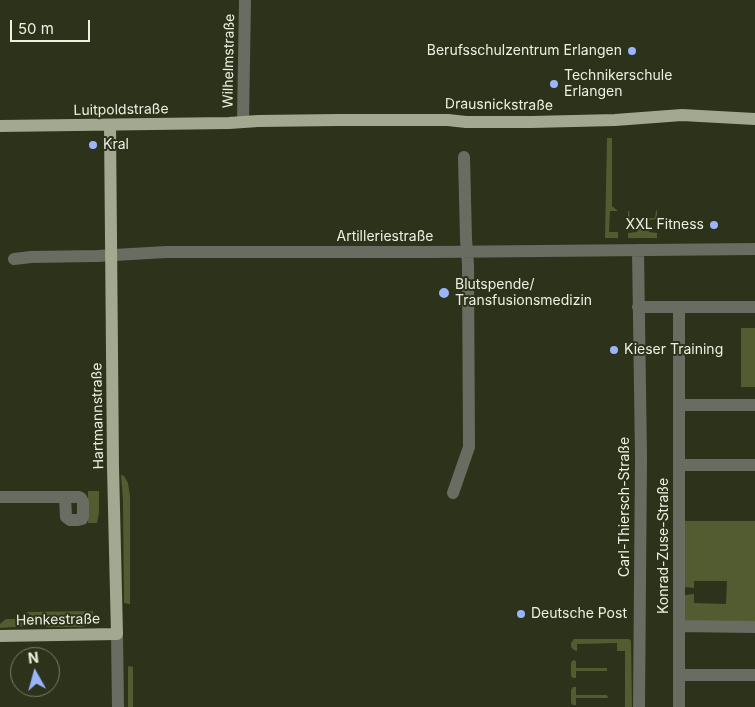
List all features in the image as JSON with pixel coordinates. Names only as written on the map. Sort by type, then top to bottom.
[{"type":"main road","name":"Drausnickstraße","points":[[243,122],[556,121],[615,120],[682,115],[755,119]]},
{"type":"main road","name":"Luitpoldstraße","points":[[0,126],[243,122]]},
{"type":"main road","name":"Hartmannstraße","points":[[110,125],[113,467],[117,634]]},
{"type":"main road","name":"Henkestraße","points":[[0,636],[117,634]]},
{"type":"street","name":"Wilhelmstraße","points":[[243,122],[245,0]]},
{"type":"street","points":[[453,493],[469,447],[464,157]]},
{"type":"street","name":"Artilleriestraße","points":[[14,259],[166,252],[467,252],[755,249]]},
{"type":"street","name":"Carl-Thiersch-Straße","points":[[638,250],[640,457],[639,707]]},
{"type":"street","points":[[638,307],[755,307]]},
{"type":"street","name":"Konrad-Zuse-Straße","points":[[679,307],[679,707]]},
{"type":"street","points":[[679,405],[755,405]]},
{"type":"street","name":"Konrad-Zuse-Straße","points":[[679,465],[755,465]]},
{"type":"street","points":[[0,497],[65,497]]},
{"type":"street","name":"Konrad-Zuse-Straße","points":[[679,626],[755,627]]},
{"type":"street","name":"Hartmannstraße","points":[[117,634],[118,707]]},
{"type":"street","points":[[679,675],[755,675]]},
{"type":"green space","points":[[607,138],[612,138],[612,206],[618,211],[610,211],[609,232],[618,232],[618,238],[605,238]]},
{"type":"green space","points":[[657,210],[657,219],[649,220],[649,232],[657,233],[657,238],[628,238],[628,233],[637,232],[636,220],[628,220],[628,211],[630,219],[655,218]]},
{"type":"green space","points":[[741,328],[755,328],[755,387],[741,387]]},
{"type":"green space","points":[[121,475],[124,476],[128,483],[130,496],[130,604],[124,603]]},
{"type":"green space","points":[[88,491],[99,491],[97,523],[88,523]]},
{"type":"green space","points":[[685,521],[755,521],[755,623],[686,622],[684,618],[685,595],[694,594],[694,603],[726,604],[727,581],[694,581],[694,588],[683,587]]},
{"type":"green space","points":[[93,611],[93,623],[81,627],[47,627],[26,612]]},
{"type":"green space","points":[[6,619],[20,619],[30,626],[0,628],[0,624]]},
{"type":"green space","points":[[574,639],[629,639],[631,641],[632,707],[625,707],[625,651],[617,651],[617,643],[577,644],[577,651],[571,647]]},
{"type":"green space","points":[[573,660],[576,661],[576,668],[607,668],[607,671],[576,671],[576,678],[573,678],[571,676],[571,663]]},
{"type":"green space","points":[[129,666],[133,667],[133,707],[128,707]]},
{"type":"green space","points":[[573,687],[576,687],[576,695],[607,695],[608,698],[576,698],[576,705],[573,705],[571,703],[571,690]]},
{"type":"place","name":"Berufsschulzentrum Erlangen","points":[[632,51]]},
{"type":"place","name":"Technikerschule Erlangen","points":[[554,84]]},
{"type":"place","name":"Kral","points":[[93,145]]},
{"type":"place","name":"XXL Fitness","points":[[714,225]]},
{"type":"place","name":"Blutspende/ Transfusionsmedizin","points":[[444,293]]},
{"type":"place","name":"Kieser Training","points":[[614,350]]},
{"type":"place","name":"Deutsche Post","points":[[521,614]]}]
